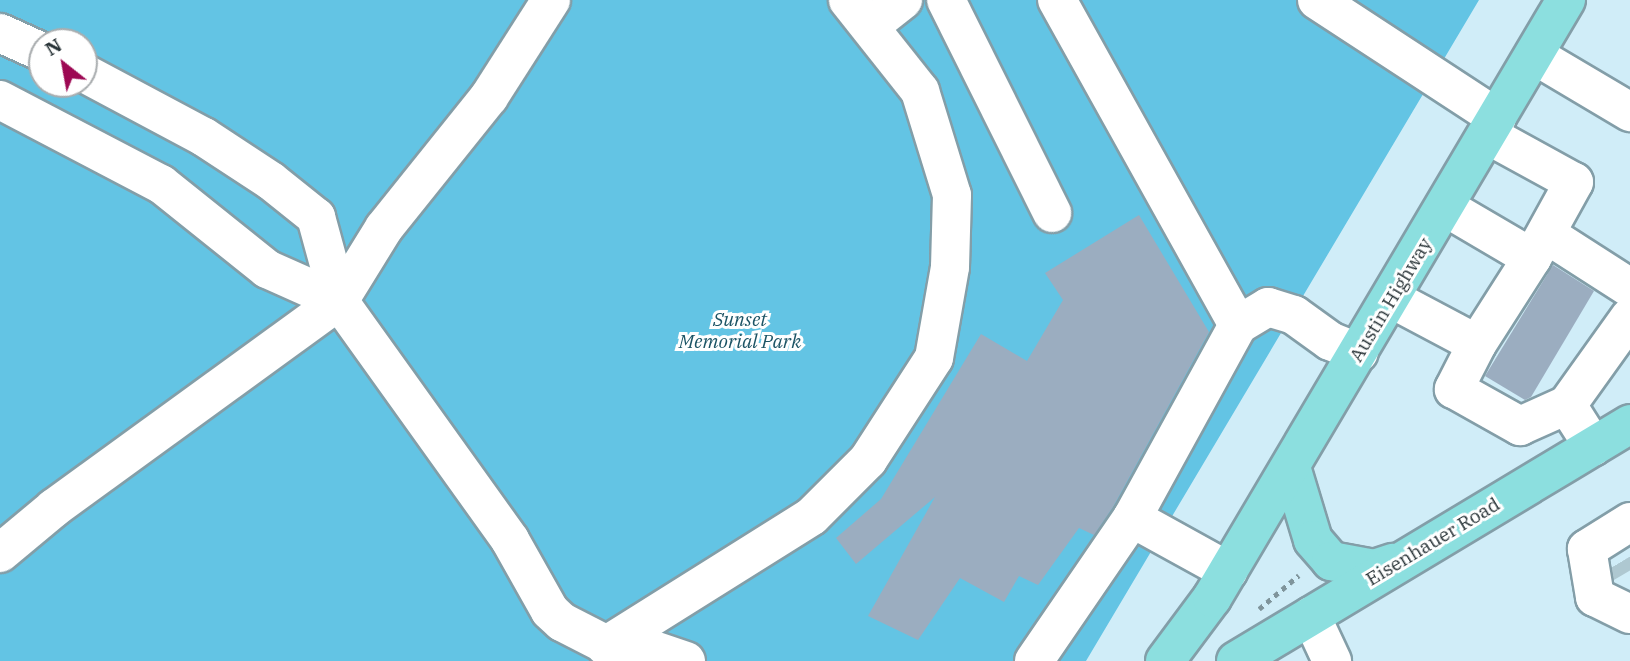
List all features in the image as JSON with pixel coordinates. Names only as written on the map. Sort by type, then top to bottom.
[{"type":"main road","name":"Austin Highway","points":[[1165,661],[1220,585],[1392,299],[1566,0]]},
{"type":"main road","name":"Eisenhauer Road","points":[[1236,661],[1629,427]]},
{"type":"main road","points":[[1291,467],[1313,540],[1331,561],[1374,569],[1402,561]]},
{"type":"main road","name":"Austin Highway","points":[[1193,661],[1220,585]]},
{"type":"lane","points":[[0,553],[65,500],[339,301],[384,228],[489,97],[551,0]]},
{"type":"lane","points":[[597,655],[811,516],[868,460],[934,358],[950,267],[952,195],[920,90],[859,13],[903,0]]},
{"type":"lane","points":[[946,0],[1052,213]]},
{"type":"lane","points":[[1057,0],[1238,325]]},
{"type":"lane","points":[[1317,0],[1574,182],[1539,246],[1477,344],[1454,389],[1520,426],[1567,405],[1630,317]]},
{"type":"lane","points":[[0,33],[28,46]]},
{"type":"lane","points":[[1534,55],[1630,112]]},
{"type":"lane","points":[[98,80],[204,137],[271,181],[316,217],[339,301],[510,540],[550,611],[597,655]]},
{"type":"lane","points":[[0,100],[161,184],[267,269],[339,301]]},
{"type":"lane","points":[[1446,207],[1630,288]]},
{"type":"lane","points":[[1392,299],[1477,344]]},
{"type":"lane","points":[[1034,661],[1132,518],[1238,325],[1268,307],[1294,315],[1330,341],[1359,353]]},
{"type":"lane","points":[[1567,405],[1593,446]]},
{"type":"lane","points":[[1132,518],[1220,585]]},
{"type":"lane","points":[[1630,522],[1587,549],[1595,597],[1630,614]]},
{"type":"lane","points":[[1311,616],[1332,661]]},
{"type":"lane","points":[[597,655],[633,643],[686,661]]},
{"type":"path","points":[[1260,604],[1306,570]]},
{"type":"green space","name":"Sunset Memorial Park","points":[[0,0],[1479,0],[1086,661],[0,661]]},
{"type":"building","points":[[1139,215],[1209,332],[1113,507],[1094,535],[1079,528],[1038,585],[1019,576],[1004,602],[960,578],[918,640],[868,616],[935,497],[856,564],[836,538],[881,499],[981,334],[1027,361],[1063,300],[1045,273]]},
{"type":"building","points":[[1553,265],[1594,291],[1531,397],[1525,400],[1485,376]]},
{"type":"tunnel","points":[[1624,560],[1630,570]]}]
